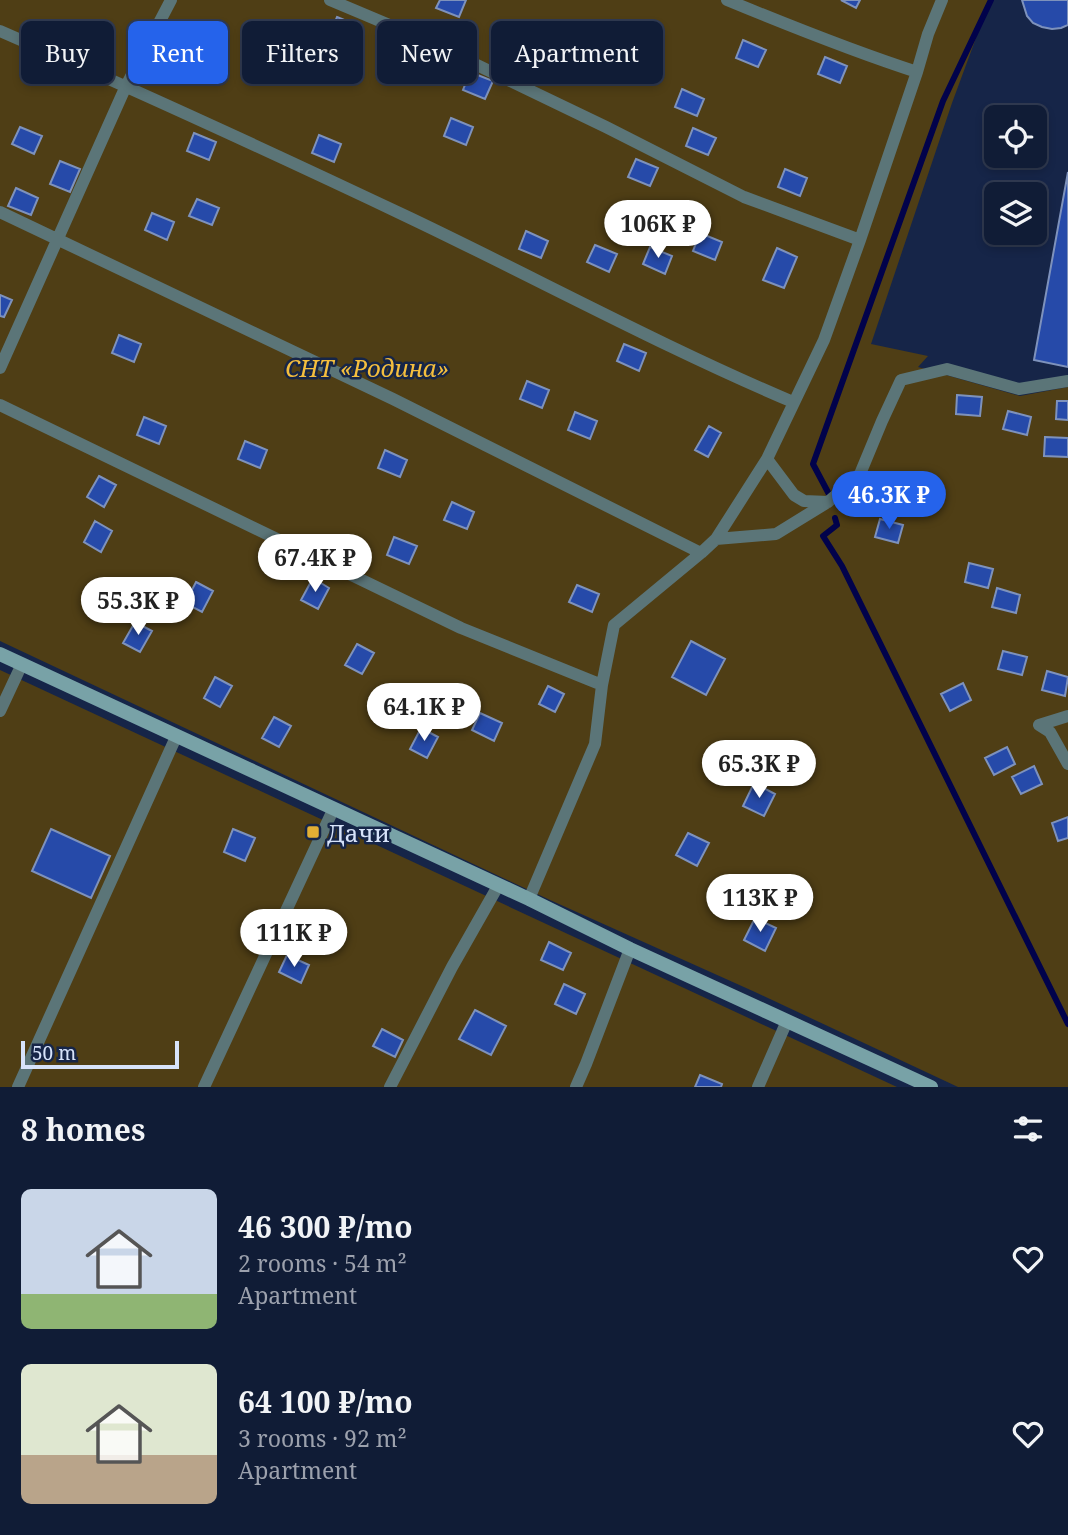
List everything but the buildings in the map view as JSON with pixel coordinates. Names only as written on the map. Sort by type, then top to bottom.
[{"type":"street","points":[[0,654],[931,1087]]},
{"type":"lane","points":[[0,368],[126,86],[171,0]]},
{"type":"lane","points":[[330,0],[425,40],[744,197],[860,240]]},
{"type":"lane","points":[[727,0],[860,54],[917,72]]},
{"type":"lane","points":[[529,900],[595,744],[602,685],[614,625],[716,539],[767,459],[824,340],[942,0]]},
{"type":"lane","points":[[0,31],[126,86],[411,218],[725,373],[793,402]]},
{"type":"lane","points":[[0,212],[393,399],[701,553]]},
{"type":"lane","points":[[716,539],[776,534],[828,502],[860,474],[901,380],[947,369],[1019,389],[1068,381]]},
{"type":"lane","points":[[0,405],[461,628],[602,685]]},
{"type":"lane","points":[[767,459],[794,495],[804,501],[828,502]]},
{"type":"lane","points":[[0,711],[22,664]]},
{"type":"lane","points":[[1068,716],[1039,725],[1049,732],[1068,764]]},
{"type":"lane","points":[[18,1087],[176,737]]},
{"type":"lane","points":[[204,1087],[333,810]]},
{"type":"lane","points":[[390,1087],[452,967],[498,886]]},
{"type":"lane","points":[[576,1087],[630,949]]},
{"type":"lane","points":[[758,1087],[788,1021]]},
{"type":"green space","name":"СНТ «Родина»","points":[[0,0],[990,0],[952,103],[871,344],[928,356],[918,367],[1020,396],[1068,387],[1068,1087],[958,1087],[550,900],[0,641]]},
{"type":"green space","points":[[0,670],[897,1087],[0,1087]]},
{"type":"waterway","points":[[830,496],[813,464],[943,101],[991,0]]},
{"type":"waterway","points":[[835,518],[837,525],[823,536],[842,566],[1068,1024]]},
{"type":"place","name":"Дачи","points":[[313,832]]}]
